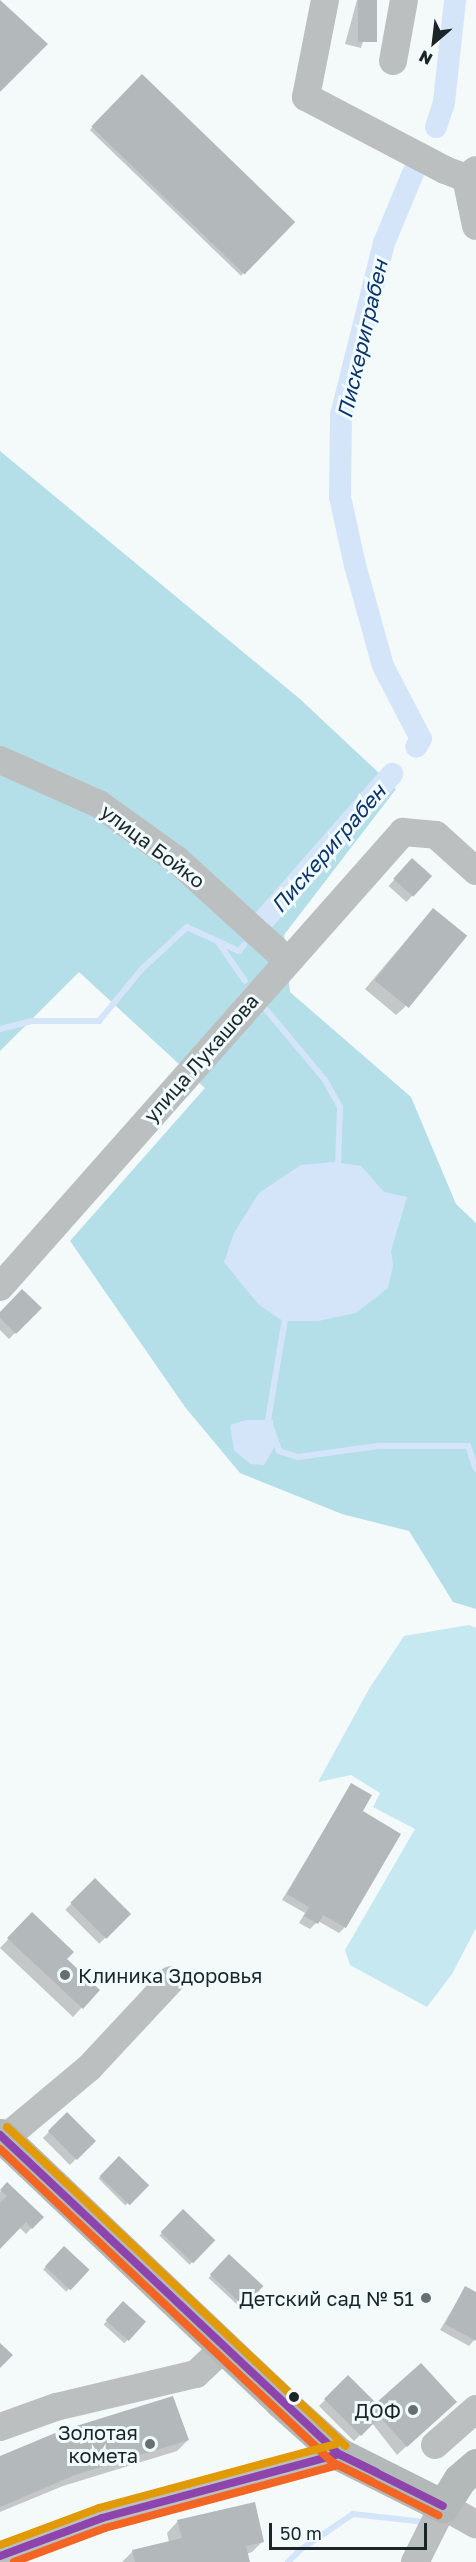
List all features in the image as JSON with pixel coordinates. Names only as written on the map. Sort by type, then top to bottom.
[{"type":"main road","points":[[2,2137],[339,2454],[443,2506],[459,2480],[476,2465]]},
{"type":"street","points":[[325,0],[306,98],[446,170],[471,174],[476,226]]},
{"type":"street","points":[[393,61],[404,0]]},
{"type":"street","name":"улица Бойко","points":[[0,760],[99,804],[177,860],[287,960]]},
{"type":"street","name":"улица Лукашова","points":[[0,1287],[287,960],[403,832],[436,835],[476,871]]},
{"type":"street","points":[[2,2137],[89,2068],[171,1980]]},
{"type":"street","points":[[0,2427],[56,2407],[196,2374],[224,2348]]},
{"type":"street","points":[[435,2445],[476,2409]]},
{"type":"street","points":[[279,2469],[299,2437],[301,2420]]},
{"type":"street","points":[[0,2556],[102,2518],[339,2454]]},
{"type":"street","points":[[415,2562],[443,2506],[476,2524]]},
{"type":"shaded area","points":[[0,451],[300,699],[396,789],[284,935],[290,992],[411,1097],[456,1204],[476,1223],[476,1609],[453,1602],[409,1531],[342,1514],[240,1473],[185,1407],[70,1241],[205,1088],[79,972],[0,1051]]},
{"type":"shaded area","points":[[333,1162],[361,1166],[384,1192],[407,1197],[391,1251],[393,1265],[388,1288],[356,1313],[318,1321],[283,1321],[259,1305],[224,1262],[234,1233],[259,1193],[301,1165]]},
{"type":"shaded area","points":[[246,1420],[273,1420],[275,1446],[264,1465],[250,1464],[234,1450],[230,1425]]},
{"type":"shaded area","points":[[469,1625],[476,1628],[476,1928],[452,1974],[427,2007],[350,1965],[345,1950],[415,1829],[373,1807],[380,1793],[351,1775],[318,1782],[369,1689],[404,1636]]},
{"type":"building","points":[[0,0],[48,44],[0,92]]},
{"type":"building","points":[[358,0],[377,0],[377,42],[358,42]]},
{"type":"building","points":[[142,74],[295,222],[245,274],[91,127]]},
{"type":"building","points":[[412,858],[432,876],[413,897],[393,879]]},
{"type":"building","points":[[433,908],[467,936],[409,1008],[374,980]]},
{"type":"building","points":[[22,1289],[42,1308],[16,1334],[0,1318],[0,1312]]},
{"type":"building","points":[[351,1783],[372,1795],[363,1811],[401,1834],[346,1928],[323,1915],[318,1924],[304,1916],[309,1907],[287,1894]]},
{"type":"building","points":[[95,1878],[131,1914],[106,1939],[70,1903]]},
{"type":"building","name":"Клиника Здоровья","points":[[32,1912],[74,1952],[67,1959],[100,1990],[83,2009],[7,1938]]},
{"type":"building","points":[[67,2112],[96,2141],[77,2160],[48,2131]]},
{"type":"building","points":[[119,2156],[149,2185],[130,2205],[100,2176]]},
{"type":"building","points":[[7,2182],[44,2217],[32,2229],[26,2222],[0,2249],[0,2203],[7,2196],[0,2190]]},
{"type":"building","points":[[183,2209],[215,2240],[193,2263],[161,2232]]},
{"type":"building","points":[[64,2246],[90,2270],[71,2290],[45,2266]]},
{"type":"building","points":[[229,2254],[263,2286],[244,2307],[210,2274]]},
{"type":"building","points":[[465,2286],[476,2292],[476,2341],[445,2324]]},
{"type":"building","points":[[123,2301],[146,2322],[129,2341],[106,2320]]},
{"type":"building","points":[[0,2343],[13,2355],[0,2368]]},
{"type":"building","name":"ДОФ","points":[[421,2363],[457,2402],[407,2447],[380,2417],[361,2436],[324,2399],[348,2375],[376,2403]]},
{"type":"building","points":[[173,2396],[189,2440],[75,2475],[0,2507],[0,2456],[60,2431]]},
{"type":"building","points":[[255,2502],[264,2542],[246,2546],[250,2562],[135,2562],[132,2550],[182,2538],[177,2520]]},
{"type":"waterway","name":"Пискериграбен","points":[[436,127],[444,102],[455,0]]},
{"type":"waterway","name":"Пискериграбен","points":[[413,173],[384,243],[341,415],[340,497],[355,565],[383,666],[421,739],[416,747]]},
{"type":"waterway","name":"Пискериграбен","points":[[263,921],[392,774]]},
{"type":"waterway","points":[[0,1029],[33,1021],[99,1021],[141,970],[187,927],[239,951],[244,945]]},
{"type":"waterway","points":[[218,942],[245,981]]},
{"type":"waterway","points":[[263,1006],[325,1080],[340,1107],[338,1168]]},
{"type":"waterway","points":[[286,1313],[268,1420],[279,1451],[298,1457],[378,1446],[468,1446],[476,1469]]},
{"type":"waterway","points":[[288,2562],[300,2550],[353,2514],[425,2522]]},
{"type":"transit line","points":[[7,2127],[346,2446]]},
{"type":"transit line","points":[[0,2135],[339,2454],[443,2506]]},
{"type":"transit line","points":[[0,2149],[332,2462],[438,2515]]},
{"type":"transit line","points":[[0,2545],[99,2508],[336,2444]]},
{"type":"transit line","points":[[0,2556],[102,2518],[339,2454],[376,2472]]},
{"type":"transit line","points":[[14,2562],[105,2528],[338,2465],[371,2481]]},
{"type":"place","name":"Клиника Здоровья","points":[[65,1975]]},
{"type":"place","name":"Детский сад № 51","points":[[426,2298]]},
{"type":"place","name":"ДОФ","points":[[413,2410]]},
{"type":"place","name":"Золотая комета","points":[[150,2444]]}]
